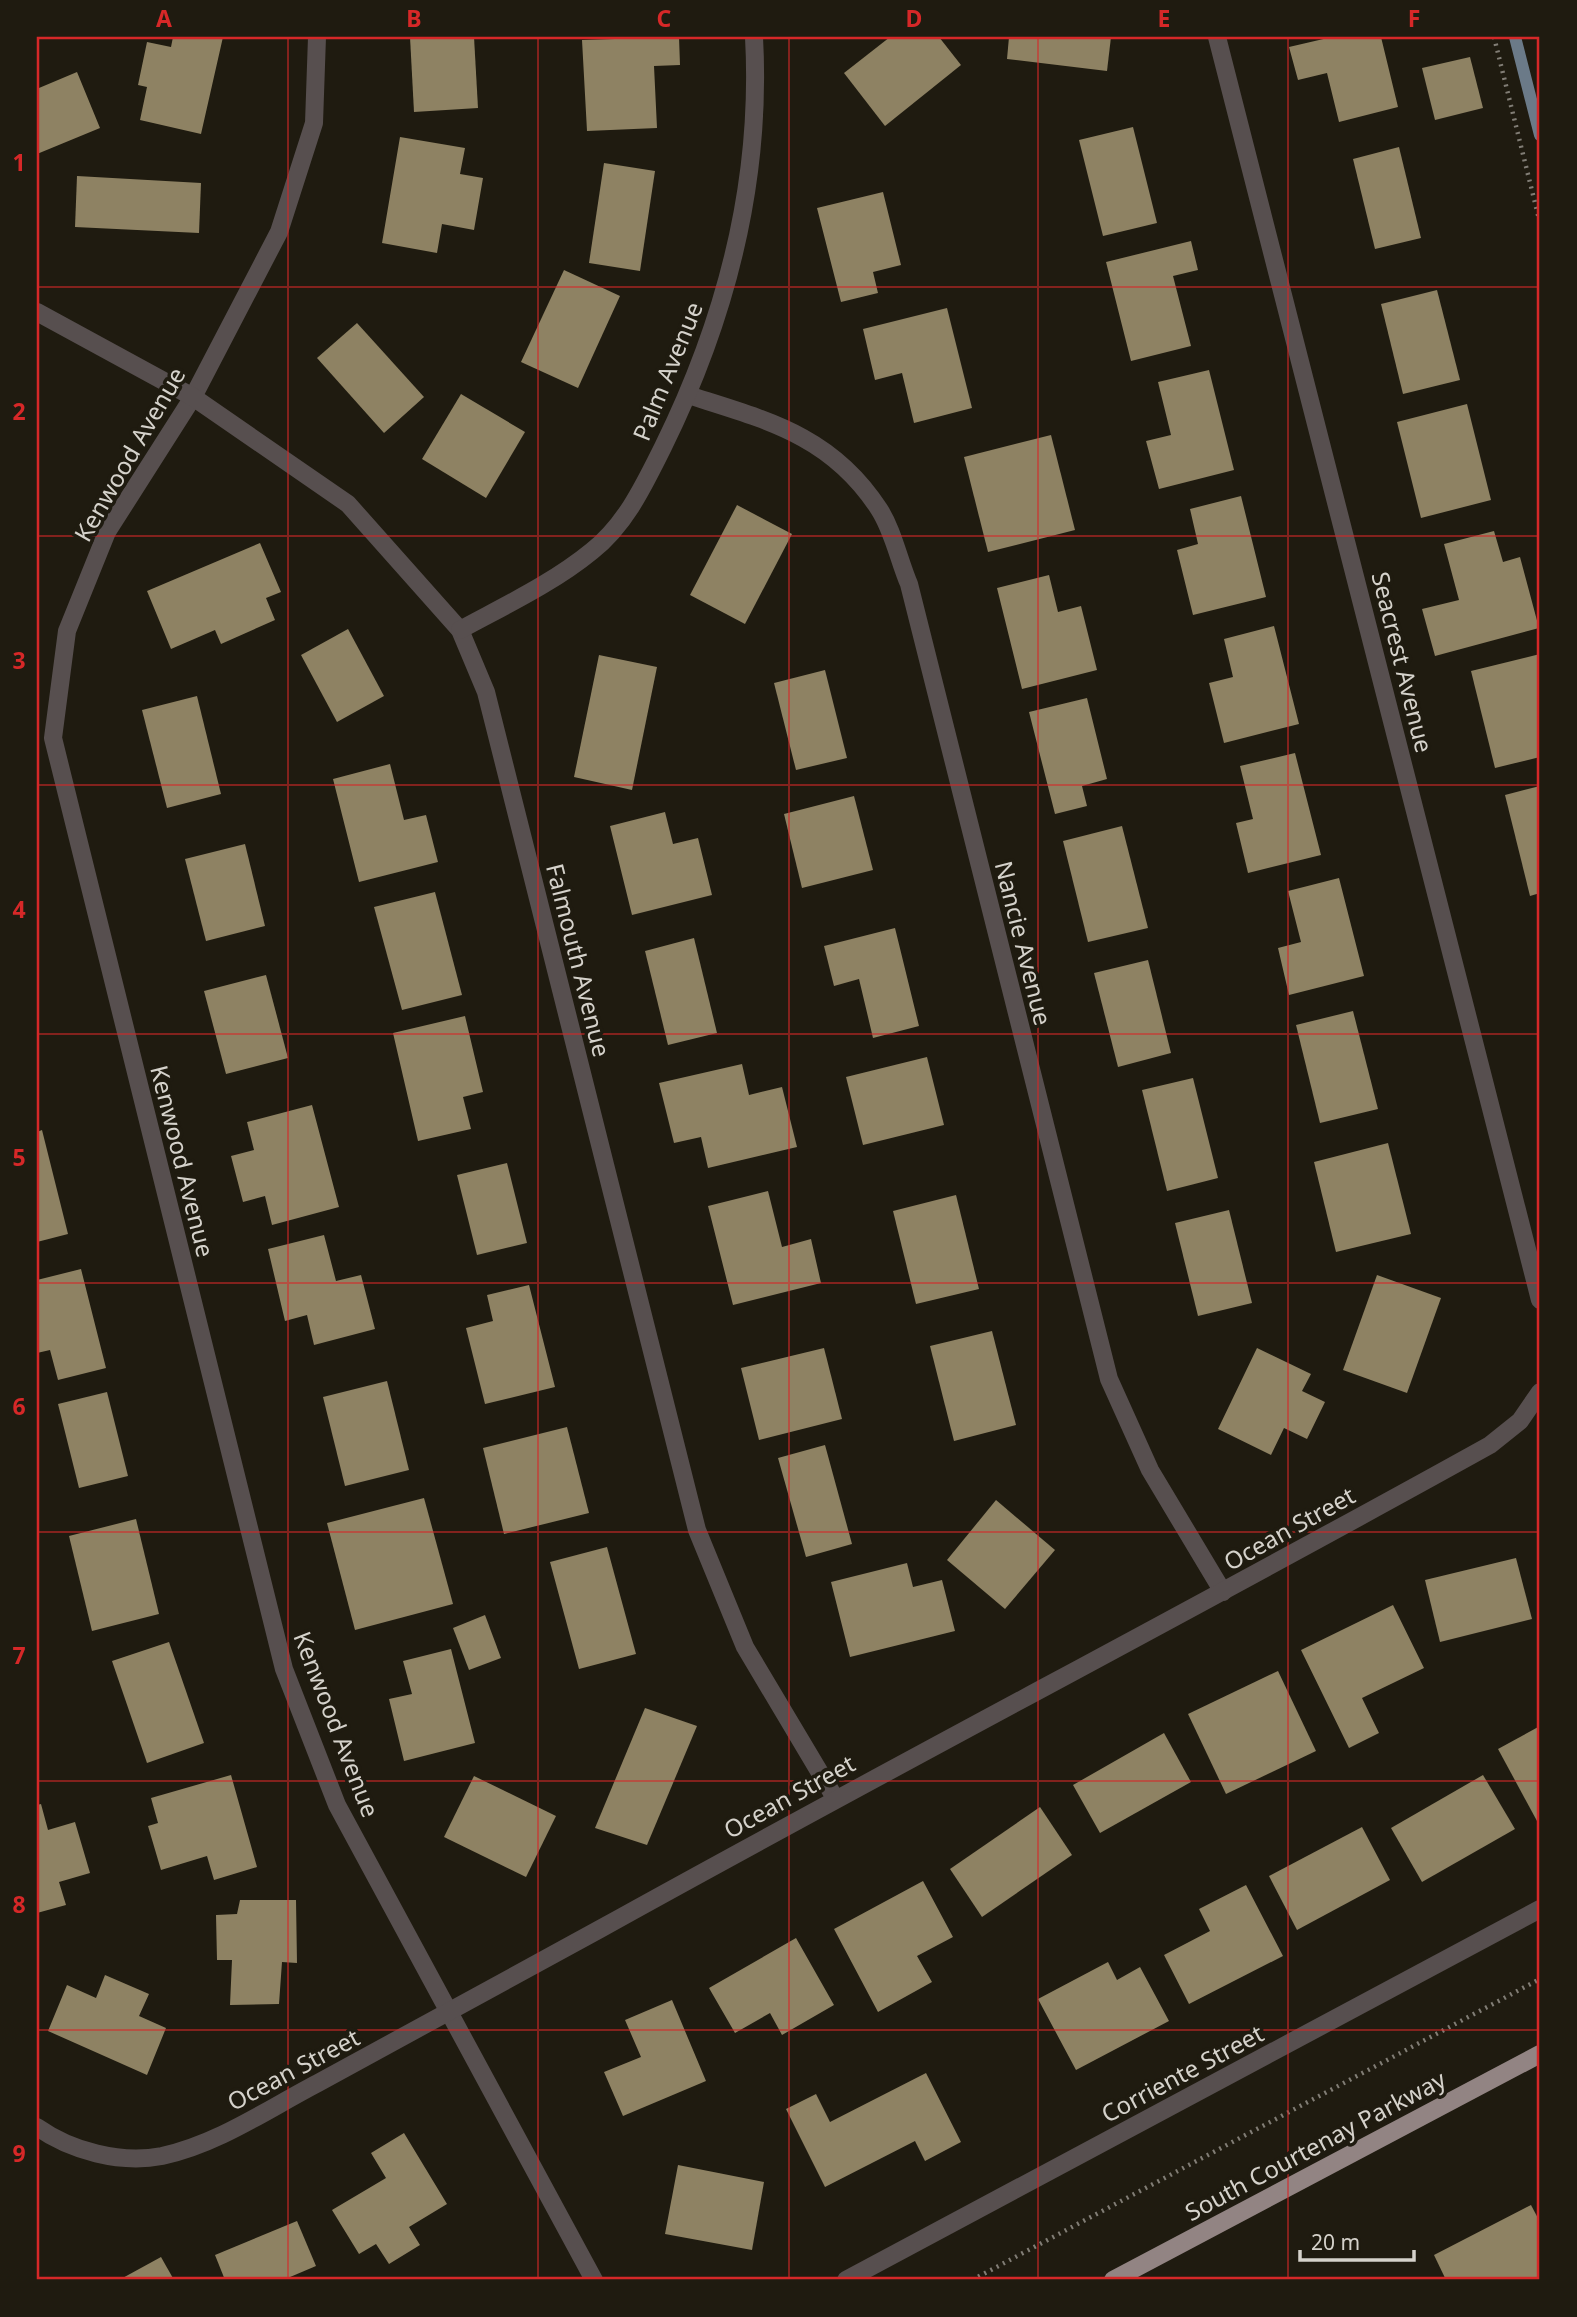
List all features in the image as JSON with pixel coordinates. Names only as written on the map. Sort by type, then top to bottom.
[{"type":"main road","name":"South Courtenay Parkway","points":[[1113,2280],[1540,2054]]},
{"type":"street","name":"Kenwood Avenue","points":[[317,37],[314,123],[279,232],[193,397],[107,532],[67,631],[45,740],[284,1670],[337,1805],[594,2280]]},
{"type":"street","name":"Palm Avenue","points":[[460,630],[531,591],[593,551],[633,508],[688,395],[730,279],[749,180],[756,69],[754,37]]},
{"type":"street","name":"Seacrest Avenue","points":[[1217,37],[1540,1300]]},
{"type":"street","name":"Falmouth Avenue","points":[[37,312],[193,397],[348,504],[460,630],[486,691],[698,1530],[745,1647],[835,1798]]},
{"type":"street","name":"Nancie Avenue","points":[[688,395],[794,430],[834,457],[880,510],[909,584],[1109,1379],[1150,1470],[1223,1592]]},
{"type":"street","name":"Ocean Street","points":[[38,2130],[69,2146],[119,2158],[160,2156],[211,2140],[451,2012],[835,1798],[1223,1592],[1490,1445],[1520,1421],[1540,1394]]},
{"type":"street","name":"Corriente Street","points":[[846,2280],[1540,1909]]},
{"type":"path","points":[[1494,37],[1540,223]]},
{"type":"path","points":[[972,2280],[1540,1979]]},
{"type":"building","points":[[173,37],[223,37],[201,134],[140,120],[147,87],[138,85],[147,42],[171,47]]},
{"type":"building","points":[[410,37],[474,37],[478,108],[414,112]]},
{"type":"building","points":[[679,37],[680,65],[654,66],[657,128],[587,131],[582,40]]},
{"type":"building","points":[[890,37],[939,37],[961,65],[885,126],[844,73]]},
{"type":"building","points":[[1009,37],[1111,37],[1107,71],[1007,59]]},
{"type":"building","points":[[1332,37],[1381,37],[1398,107],[1339,122],[1327,73],[1298,80],[1289,47]]},
{"type":"building","points":[[1470,57],[1483,108],[1435,120],[1422,68]]},
{"type":"building","points":[[77,72],[100,128],[37,154],[37,83],[39,88]]},
{"type":"building","points":[[1133,127],[1157,223],[1103,236],[1079,140]]},
{"type":"building","points":[[400,137],[465,148],[460,174],[483,178],[474,230],[442,224],[437,253],[382,243]]},
{"type":"building","points":[[1399,147],[1421,238],[1375,249],[1353,159]]},
{"type":"building","points":[[604,163],[655,171],[640,271],[589,263]]},
{"type":"building","points":[[77,176],[201,183],[199,233],[75,227]]},
{"type":"building","points":[[883,192],[901,265],[873,272],[878,293],[841,302],[817,208]]},
{"type":"building","points":[[1191,241],[1198,270],[1173,276],[1191,346],[1131,361],[1106,262]]},
{"type":"building","points":[[564,270],[620,296],[578,388],[521,362]]},
{"type":"building","points":[[1437,290],[1460,380],[1403,394],[1381,304]]},
{"type":"building","points":[[947,308],[972,408],[914,423],[902,373],[875,380],[863,329]]},
{"type":"building","points":[[357,323],[424,397],[384,433],[317,358]]},
{"type":"building","points":[[1209,370],[1234,470],[1159,489],[1146,441],[1171,435],[1158,382]]},
{"type":"building","points":[[461,394],[525,432],[486,498],[422,459]]},
{"type":"building","points":[[1467,404],[1491,500],[1421,518],[1397,422]]},
{"type":"building","points":[[1051,435],[1075,530],[988,552],[964,457]]},
{"type":"building","points":[[1241,496],[1266,597],[1193,615],[1177,550],[1198,544],[1190,509]]},
{"type":"building","points":[[737,505],[792,534],[745,624],[690,595]]},
{"type":"building","points":[[1494,531],[1503,562],[1520,557],[1539,628],[1435,656],[1422,609],[1459,600],[1444,544]]},
{"type":"building","points":[[260,543],[281,592],[266,598],[275,620],[221,644],[215,630],[171,649],[147,591]]},
{"type":"building","points":[[1049,575],[1058,612],[1081,606],[1097,670],[1022,689],[997,588]]},
{"type":"building","points":[[1274,626],[1299,724],[1224,743],[1209,683],[1233,677],[1224,639]]},
{"type":"building","points":[[348,629],[384,696],[337,722],[301,655]]},
{"type":"building","points":[[1540,654],[1540,757],[1495,768],[1471,671]]},
{"type":"building","points":[[599,655],[657,667],[632,790],[574,777]]},
{"type":"building","points":[[825,670],[847,758],[796,770],[774,683]]},
{"type":"building","points":[[197,696],[221,794],[167,808],[142,710]]},
{"type":"building","points":[[1087,698],[1107,779],[1082,786],[1087,806],[1055,814],[1029,712]]},
{"type":"building","points":[[1295,753],[1321,855],[1248,873],[1236,823],[1253,819],[1240,766]]},
{"type":"building","points":[[390,764],[404,820],[426,815],[438,862],[359,882],[333,779]]},
{"type":"building","points":[[1540,786],[1540,893],[1530,896],[1505,795]]},
{"type":"building","points":[[854,796],[873,870],[802,888],[784,814]]},
{"type":"building","points":[[665,812],[673,844],[698,838],[712,895],[632,915],[610,826]]},
{"type":"building","points":[[1122,826],[1148,928],[1088,942],[1063,841]]},
{"type":"building","points":[[245,844],[265,926],[206,941],[185,859]]},
{"type":"building","points":[[1339,878],[1364,976],[1289,995],[1278,948],[1301,942],[1288,891]]},
{"type":"building","points":[[435,892],[462,995],[402,1010],[374,907]]},
{"type":"building","points":[[895,928],[919,1026],[873,1038],[859,979],[834,986],[824,946]]},
{"type":"building","points":[[694,938],[717,1033],[668,1045],[645,951]]},
{"type":"building","points":[[1148,960],[1171,1053],[1118,1067],[1094,973]]},
{"type":"building","points":[[266,975],[288,1058],[226,1074],[204,991]]},
{"type":"building","points":[[1353,1011],[1378,1109],[1320,1123],[1296,1025]]},
{"type":"building","points":[[465,1016],[483,1092],[463,1097],[471,1129],[418,1141],[393,1033]]},
{"type":"building","points":[[927,1057],[944,1125],[863,1145],[846,1077]]},
{"type":"building","points":[[742,1064],[749,1095],[782,1087],[797,1147],[708,1168],[701,1137],[674,1143],[659,1083]]},
{"type":"building","points":[[1193,1078],[1218,1178],[1167,1191],[1142,1090]]},
{"type":"building","points":[[312,1105],[339,1207],[272,1225],[265,1196],[243,1202],[231,1156],[254,1150],[247,1122]]},
{"type":"building","points":[[42,1130],[68,1234],[37,1242],[37,1132]]},
{"type":"building","points":[[1388,1143],[1411,1234],[1336,1252],[1314,1162]]},
{"type":"building","points":[[507,1163],[527,1243],[477,1255],[457,1175]]},
{"type":"building","points":[[768,1191],[782,1247],[811,1239],[821,1283],[733,1305],[708,1206]]},
{"type":"building","points":[[956,1195],[979,1289],[916,1304],[893,1211]]},
{"type":"building","points":[[1229,1210],[1252,1303],[1198,1316],[1175,1223]]},
{"type":"building","points":[[324,1235],[336,1281],[361,1275],[375,1329],[314,1345],[307,1315],[285,1321],[268,1249]]},
{"type":"building","points":[[81,1269],[106,1368],[58,1380],[50,1350],[37,1353],[37,1280]]},
{"type":"building","points":[[1377,1275],[1441,1298],[1407,1393],[1343,1370]]},
{"type":"building","points":[[529,1285],[555,1387],[485,1404],[466,1328],[493,1321],[487,1295]]},
{"type":"building","points":[[992,1331],[1016,1425],[954,1441],[930,1346]]},
{"type":"building","points":[[824,1348],[842,1419],[759,1440],[741,1368]]},
{"type":"building","points":[[1257,1348],[1311,1374],[1302,1391],[1325,1402],[1307,1439],[1284,1428],[1271,1455],[1218,1429]]},
{"type":"building","points":[[387,1381],[409,1470],[345,1486],[323,1397]]},
{"type":"building","points":[[107,1392],[128,1476],[79,1488],[58,1404]]},
{"type":"building","points":[[567,1427],[589,1513],[504,1534],[483,1448]]},
{"type":"building","points":[[825,1445],[852,1544],[806,1557],[778,1458]]},
{"type":"building","points":[[424,1498],[453,1604],[355,1630],[327,1523]]},
{"type":"building","points":[[996,1500],[1055,1550],[1005,1609],[947,1560]]},
{"type":"building","points":[[136,1519],[159,1614],[92,1631],[69,1536]]},
{"type":"building","points":[[607,1547],[636,1654],[579,1669],[550,1562]]},
{"type":"building","points":[[1516,1558],[1532,1619],[1440,1642],[1425,1580]]},
{"type":"building","points":[[907,1563],[913,1587],[942,1580],[955,1631],[850,1657],[831,1582]]},
{"type":"building","points":[[1393,1605],[1424,1668],[1362,1698],[1379,1733],[1349,1748],[1301,1650]]},
{"type":"building","points":[[485,1615],[501,1658],[469,1670],[453,1628]]},
{"type":"building","points":[[169,1642],[204,1743],[147,1763],[112,1661]]},
{"type":"building","points":[[451,1649],[475,1743],[404,1761],[389,1699],[412,1694],[403,1661]]},
{"type":"building","points":[[1278,1671],[1316,1751],[1226,1794],[1188,1714]]},
{"type":"building","points":[[645,1708],[697,1726],[647,1845],[595,1828]]},
{"type":"building","points":[[1540,1726],[1540,1819],[1537,1821],[1498,1749]]},
{"type":"building","points":[[1164,1733],[1191,1782],[1100,1833],[1073,1785]]},
{"type":"building","points":[[231,1775],[257,1867],[214,1880],[207,1856],[161,1870],[148,1826],[158,1823],[151,1798]]},
{"type":"building","points":[[1483,1775],[1515,1829],[1422,1882],[1391,1828]]},
{"type":"building","points":[[474,1776],[556,1816],[526,1877],[444,1837]]},
{"type":"building","points":[[41,1804],[48,1830],[75,1822],[90,1873],[59,1882],[66,1905],[37,1913],[37,1805]]},
{"type":"building","points":[[1040,1807],[1072,1855],[982,1917],[950,1869]]},
{"type":"building","points":[[1362,1827],[1390,1880],[1297,1930],[1269,1876]]},
{"type":"building","points":[[923,1881],[953,1937],[917,1956],[932,1982],[878,2012],[834,1929]]},
{"type":"building","points":[[1246,1885],[1283,1956],[1189,2004],[1164,1955],[1210,1931],[1199,1909]]},
{"type":"building","points":[[240,1900],[296,1900],[297,1963],[282,1962],[279,2004],[230,2005],[232,1960],[217,1960],[216,1915],[237,1914]]},
{"type":"building","points":[[796,1938],[834,2005],[782,2035],[770,2013],[735,2033],[709,1988]]},
{"type":"building","points":[[1108,1962],[1117,1980],[1140,1967],[1169,2021],[1076,2070],[1038,1999]]},
{"type":"building","points":[[105,1975],[149,1994],[139,2016],[166,2028],[147,2075],[48,2031],[67,1985],[96,1998]]},
{"type":"building","points":[[672,2000],[706,2081],[623,2116],[604,2072],[641,2057],[625,2020]]},
{"type":"building","points":[[926,2073],[961,2142],[925,2161],[915,2141],[825,2187],[786,2109],[816,2094],[830,2122]]},
{"type":"building","points":[[404,2133],[447,2204],[409,2227],[420,2245],[389,2264],[376,2244],[359,2254],[332,2210],[386,2178],[371,2153]]},
{"type":"building","points":[[678,2165],[764,2182],[752,2250],[665,2234]]},
{"type":"building","points":[[1531,2205],[1540,2222],[1540,2280],[1446,2280],[1434,2255]]},
{"type":"building","points":[[297,2221],[316,2266],[283,2280],[225,2280],[215,2255]]},
{"type":"building","points":[[161,2257],[174,2280],[119,2280]]},
{"type":"waterway","points":[[1515,37],[1540,135]]}]
